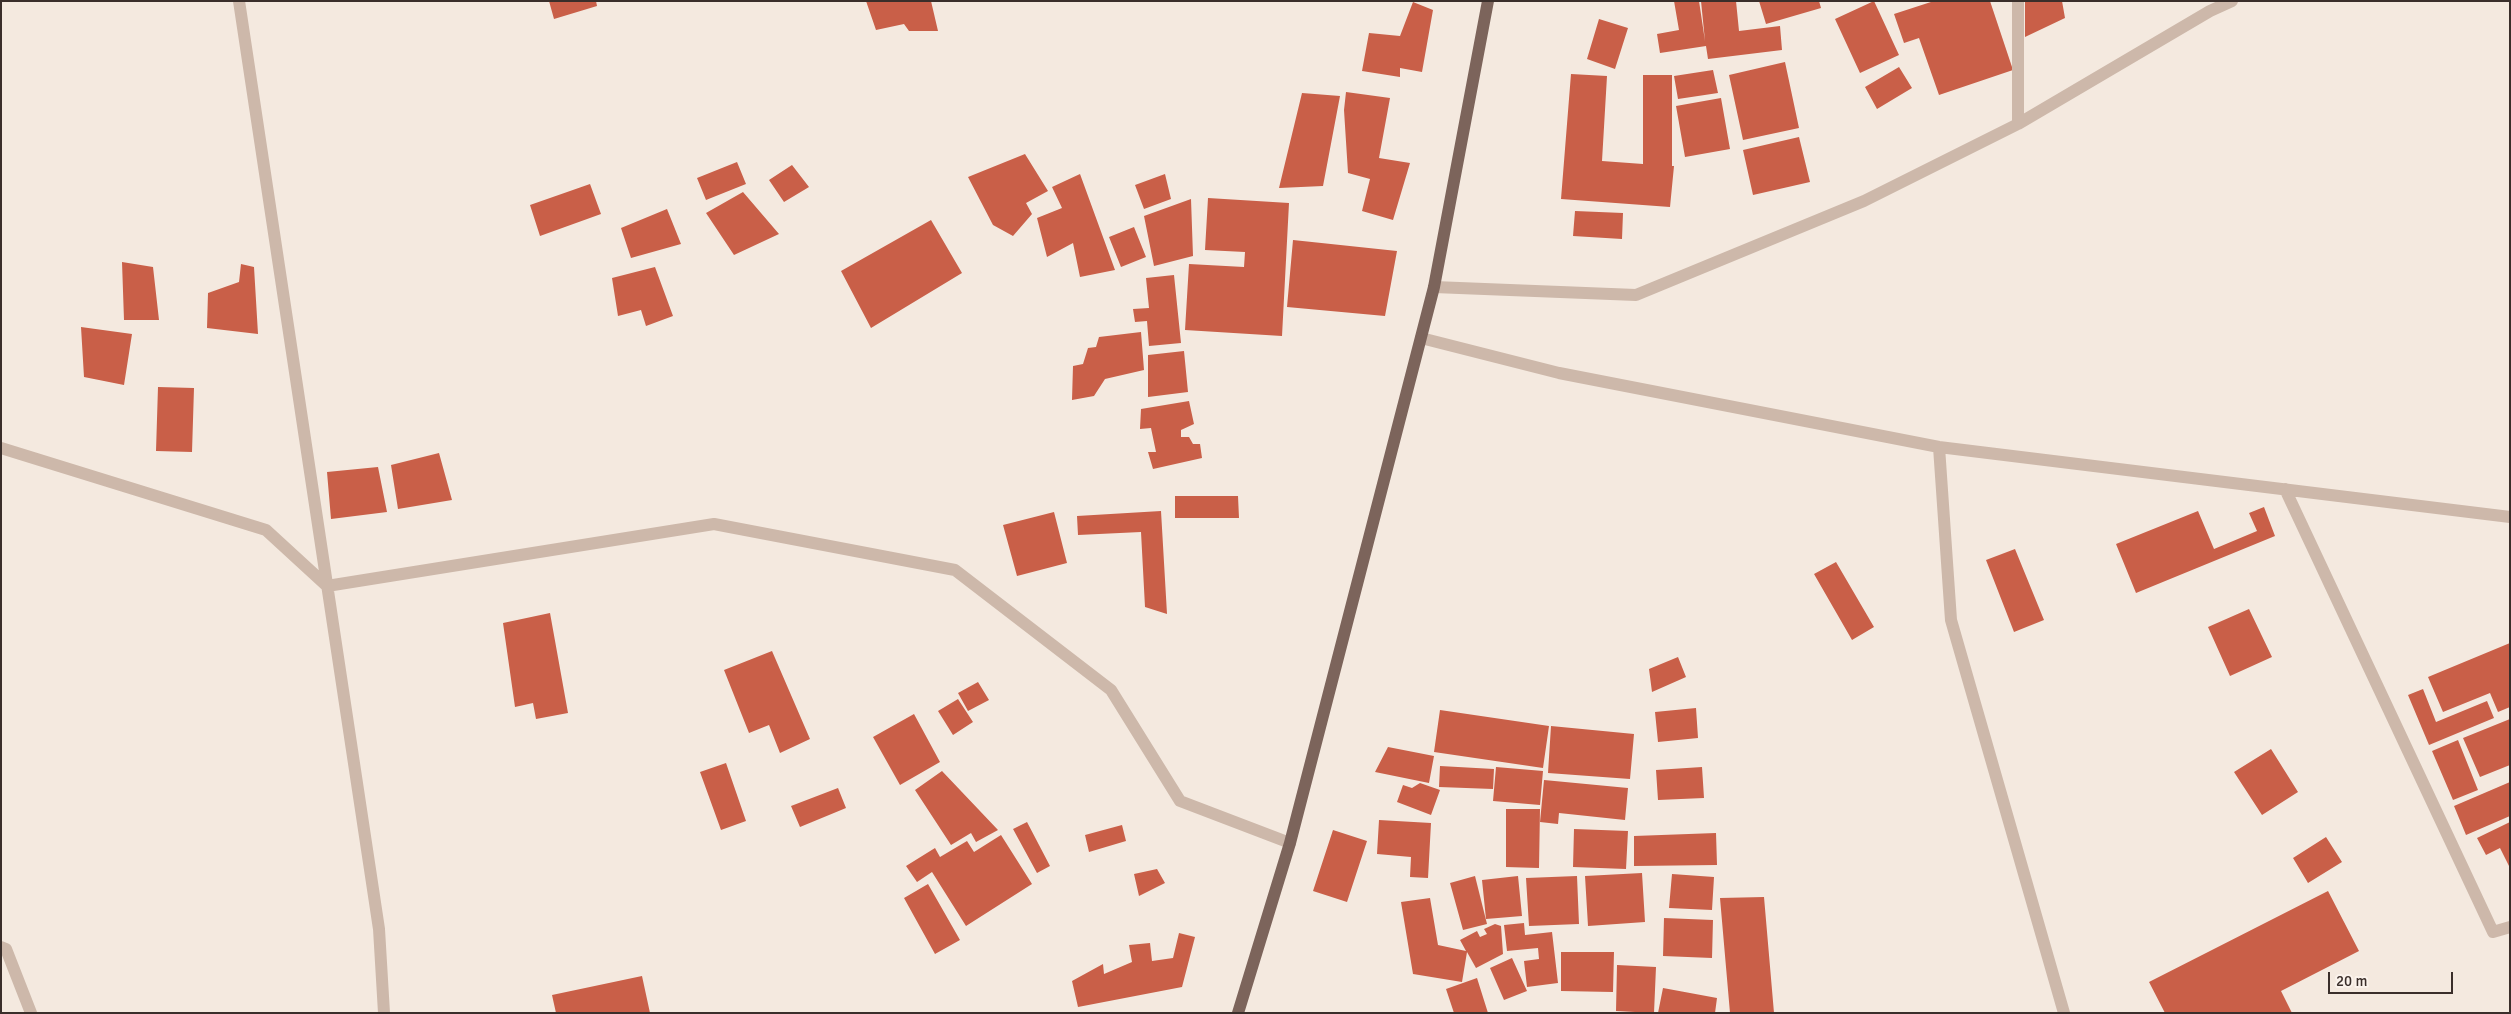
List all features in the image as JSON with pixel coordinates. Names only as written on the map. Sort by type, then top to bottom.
[{"type":"main road","points":[[1238,1013],[1290,843],[1434,287],[1488,1]]},
{"type":"street","points":[[239,1],[380,929],[384,1013]]},
{"type":"street","points":[[2018,1],[2018,124]]},
{"type":"street","points":[[1434,287],[1636,295],[1864,201],[2018,124],[2210,11],[2232,1]]},
{"type":"street","points":[[1421,338],[1559,373],[1939,447],[2510,517]]},
{"type":"street","points":[[1939,447],[1951,620],[2061,1011]]},
{"type":"street","points":[[1,448],[266,530],[327,586]]},
{"type":"street","points":[[2285,489],[2492,932],[2510,926]]},
{"type":"street","points":[[327,586],[714,524],[955,570],[1110,690],[1180,801],[1290,843]]},
{"type":"street","points":[[1,947],[6,949],[31,1013]]},
{"type":"building","points":[[549,1],[596,1],[597,6],[554,19]]},
{"type":"building","points":[[866,1],[931,1],[938,31],[909,31],[904,24],[876,30]]},
{"type":"building","points":[[1674,1],[1699,1],[1705,41],[1701,1],[1736,1],[1739,31],[1780,26],[1782,50],[1708,59],[1706,46],[1660,53],[1657,34],[1679,30]]},
{"type":"building","points":[[1759,1],[1819,1],[1821,8],[1766,24]]},
{"type":"building","points":[[1874,1],[1899,55],[1860,73],[1835,19]]},
{"type":"building","points":[[1934,1],[1990,1],[2013,70],[1939,95],[1919,38],[1904,43],[1894,14]]},
{"type":"building","points":[[2025,1],[2062,1],[2065,18],[2025,37]]},
{"type":"building","points":[[1413,2],[1433,10],[1422,72],[1400,68],[1400,77],[1362,71],[1369,33],[1400,36]]},
{"type":"building","points":[[1599,19],[1628,28],[1615,69],[1587,59]]},
{"type":"building","points":[[1785,62],[1799,128],[1743,140],[1729,75]]},
{"type":"building","points":[[1899,67],[1912,88],[1877,109],[1865,87]]},
{"type":"building","points":[[1713,70],[1718,93],[1678,99],[1674,76]]},
{"type":"building","points":[[1571,74],[1607,76],[1602,161],[1643,164],[1643,75],[1672,75],[1672,166],[1674,166],[1670,207],[1561,199]]},
{"type":"building","points":[[1346,92],[1390,98],[1379,158],[1410,163],[1393,220],[1362,211],[1370,179],[1348,173],[1344,110]]},
{"type":"building","points":[[1302,93],[1340,96],[1323,186],[1279,188]]},
{"type":"building","points":[[1721,98],[1730,149],[1685,157],[1676,106]]},
{"type":"building","points":[[1799,137],[1810,182],[1753,195],[1743,150]]},
{"type":"building","points":[[1025,154],[1048,191],[1026,203],[1032,214],[1013,236],[993,225],[968,177]]},
{"type":"building","points":[[737,162],[746,184],[706,200],[697,178]]},
{"type":"building","points":[[792,165],[809,187],[784,202],[769,180]]},
{"type":"building","points":[[1080,174],[1115,270],[1080,277],[1073,243],[1047,257],[1037,218],[1062,208],[1052,187]]},
{"type":"building","points":[[1165,174],[1171,199],[1144,209],[1135,185]]},
{"type":"building","points":[[590,184],[601,214],[540,236],[530,205]]},
{"type":"building","points":[[743,192],[779,234],[734,255],[706,213]]},
{"type":"building","points":[[1208,198],[1289,203],[1282,336],[1185,330],[1189,264],[1244,267],[1245,252],[1205,250]]},
{"type":"building","points":[[1191,199],[1193,256],[1154,266],[1144,216]]},
{"type":"building","points":[[667,209],[681,244],[631,258],[621,228]]},
{"type":"building","points":[[1575,211],[1623,213],[1622,239],[1573,236]]},
{"type":"building","points":[[931,220],[962,273],[871,328],[841,271]]},
{"type":"building","points":[[1134,227],[1146,257],[1121,267],[1109,237]]},
{"type":"building","points":[[1293,240],[1397,251],[1385,316],[1287,307]]},
{"type":"building","points":[[122,262],[153,267],[159,320],[124,320]]},
{"type":"building","points":[[241,264],[254,267],[258,334],[207,328],[208,293],[239,282]]},
{"type":"building","points":[[655,267],[673,316],[646,326],[641,310],[618,316],[612,278]]},
{"type":"building","points":[[1174,275],[1181,343],[1149,346],[1147,321],[1135,322],[1133,309],[1149,308],[1146,278]]},
{"type":"building","points":[[81,327],[132,334],[124,385],[84,377]]},
{"type":"building","points":[[1141,332],[1144,370],[1105,379],[1094,396],[1072,400],[1073,366],[1083,364],[1088,348],[1096,347],[1099,337]]},
{"type":"building","points":[[1184,351],[1188,392],[1148,397],[1148,355]]},
{"type":"building","points":[[158,387],[194,388],[192,452],[156,451]]},
{"type":"building","points":[[1189,401],[1194,424],[1181,430],[1181,437],[1189,437],[1193,444],[1200,444],[1202,458],[1153,469],[1148,452],[1156,452],[1151,428],[1140,429],[1141,409]]},
{"type":"building","points":[[439,453],[452,500],[398,509],[391,465]]},
{"type":"building","points":[[378,467],[387,512],[331,519],[327,472]]},
{"type":"building","points":[[1175,496],[1238,496],[1239,518],[1175,518]]},
{"type":"building","points":[[2264,507],[2275,536],[2136,593],[2116,544],[2198,511],[2214,549],[2257,531],[2249,513]]},
{"type":"building","points":[[1161,511],[1167,614],[1145,607],[1141,532],[1078,535],[1077,516]]},
{"type":"building","points":[[1054,512],[1067,563],[1017,576],[1003,525]]},
{"type":"building","points":[[2015,549],[2044,620],[2014,632],[1986,560]]},
{"type":"building","points":[[1836,562],[1874,627],[1852,640],[1814,574]]},
{"type":"building","points":[[2249,609],[2272,657],[2230,676],[2208,627]]},
{"type":"building","points":[[550,613],[568,713],[536,719],[533,703],[515,707],[503,623]]},
{"type":"building","points":[[2510,643],[2510,707],[2498,712],[2490,693],[2443,712],[2428,677]]},
{"type":"building","points":[[772,651],[810,739],[780,753],[769,725],[749,733],[724,670]]},
{"type":"building","points":[[1678,657],[1686,677],[1652,692],[1649,669]]},
{"type":"building","points":[[978,682],[989,700],[968,711],[958,693]]},
{"type":"building","points":[[2423,689],[2436,722],[2487,701],[2494,718],[2429,745],[2408,695]]},
{"type":"building","points":[[958,699],[973,722],[953,735],[938,711]]},
{"type":"building","points":[[1696,708],[1698,738],[1658,742],[1655,712]]},
{"type":"building","points":[[1440,710],[1549,726],[1543,768],[1434,752]]},
{"type":"building","points":[[914,714],[940,762],[900,785],[873,737]]},
{"type":"building","points":[[2510,719],[2510,765],[2480,777],[2463,738]]},
{"type":"building","points":[[1551,726],[1634,734],[1630,779],[1548,773]]},
{"type":"building","points":[[2458,740],[2478,790],[2453,800],[2432,751]]},
{"type":"building","points":[[1388,747],[1434,756],[1429,783],[1375,772]]},
{"type":"building","points":[[2271,749],[2298,792],[2262,815],[2234,772]]},
{"type":"building","points":[[726,763],[746,821],[721,830],[700,772]]},
{"type":"building","points":[[1440,766],[1494,769],[1493,789],[1439,787]]},
{"type":"building","points":[[1496,767],[1543,771],[1540,805],[1493,801]]},
{"type":"building","points":[[1702,767],[1704,798],[1658,800],[1656,770]]},
{"type":"building","points":[[942,771],[998,830],[976,842],[971,833],[951,845],[915,790]]},
{"type":"building","points":[[1544,780],[1628,788],[1625,820],[1559,813],[1558,824],[1540,822]]},
{"type":"building","points":[[2510,782],[2510,816],[2466,835],[2454,806]]},
{"type":"building","points":[[1420,783],[1440,790],[1431,815],[1397,802],[1403,785],[1412,788]]},
{"type":"building","points":[[838,788],[846,808],[800,827],[791,806]]},
{"type":"building","points":[[1506,809],[1540,809],[1539,868],[1506,867]]},
{"type":"building","points":[[1379,820],[1431,823],[1428,878],[1410,877],[1411,857],[1377,854]]},
{"type":"building","points":[[1027,822],[1050,866],[1037,873],[1013,829]]},
{"type":"building","points":[[2510,822],[2510,868],[2500,848],[2486,855],[2477,838]]},
{"type":"building","points":[[1122,825],[1126,841],[1089,852],[1085,835]]},
{"type":"building","points":[[1574,829],[1628,831],[1626,869],[1573,867]]},
{"type":"building","points":[[1333,830],[1367,841],[1347,902],[1313,891]]},
{"type":"building","points":[[1716,833],[1717,865],[1634,866],[1634,836]]},
{"type":"building","points":[[1001,835],[1032,884],[966,926],[932,872],[917,882],[906,866],[935,848],[940,857],[967,841],[974,852]]},
{"type":"building","points":[[2326,837],[2342,862],[2308,883],[2293,858]]},
{"type":"building","points":[[1157,869],[1165,883],[1139,896],[1134,874]]},
{"type":"building","points":[[1642,873],[1645,922],[1588,926],[1585,876]]},
{"type":"building","points":[[1672,874],[1714,877],[1712,910],[1669,908]]},
{"type":"building","points":[[1475,876],[1487,924],[1463,930],[1450,883]]},
{"type":"building","points":[[1518,876],[1522,916],[1486,919],[1482,880]]},
{"type":"building","points":[[1577,876],[1579,924],[1529,926],[1526,878]]},
{"type":"building","points":[[928,884],[960,940],[935,954],[904,898]]},
{"type":"building","points":[[2328,891],[2359,951],[2281,991],[2292,1013],[2165,1013],[2149,982]]},
{"type":"building","points":[[1764,897],[1774,1013],[1730,1013],[1720,898]]},
{"type":"building","points":[[1430,898],[1438,945],[1466,951],[1460,940],[1477,931],[1480,937],[1487,934],[1484,929],[1495,924],[1501,926],[1503,954],[1476,968],[1467,952],[1462,982],[1413,974],[1401,902]]},
{"type":"building","points":[[1664,918],[1713,920],[1712,958],[1663,956]]},
{"type":"building","points":[[1524,923],[1525,935],[1552,932],[1558,983],[1527,987],[1524,961],[1539,959],[1538,948],[1507,951],[1504,925]]},
{"type":"building","points":[[1179,933],[1195,937],[1182,987],[1078,1007],[1072,981],[1103,964],[1104,974],[1132,962],[1129,945],[1150,943],[1152,961],[1173,958]]},
{"type":"building","points":[[1561,952],[1614,952],[1613,992],[1561,991]]},
{"type":"building","points":[[1512,958],[1527,991],[1504,1000],[1490,968]]},
{"type":"building","points":[[1617,965],[1656,967],[1654,1013],[1616,1011]]},
{"type":"building","points":[[642,976],[650,1013],[556,1013],[552,995]]},
{"type":"building","points":[[1477,978],[1488,1013],[1454,1013],[1446,989]]},
{"type":"building","points":[[1663,988],[1717,998],[1715,1013],[1658,1013]]}]
